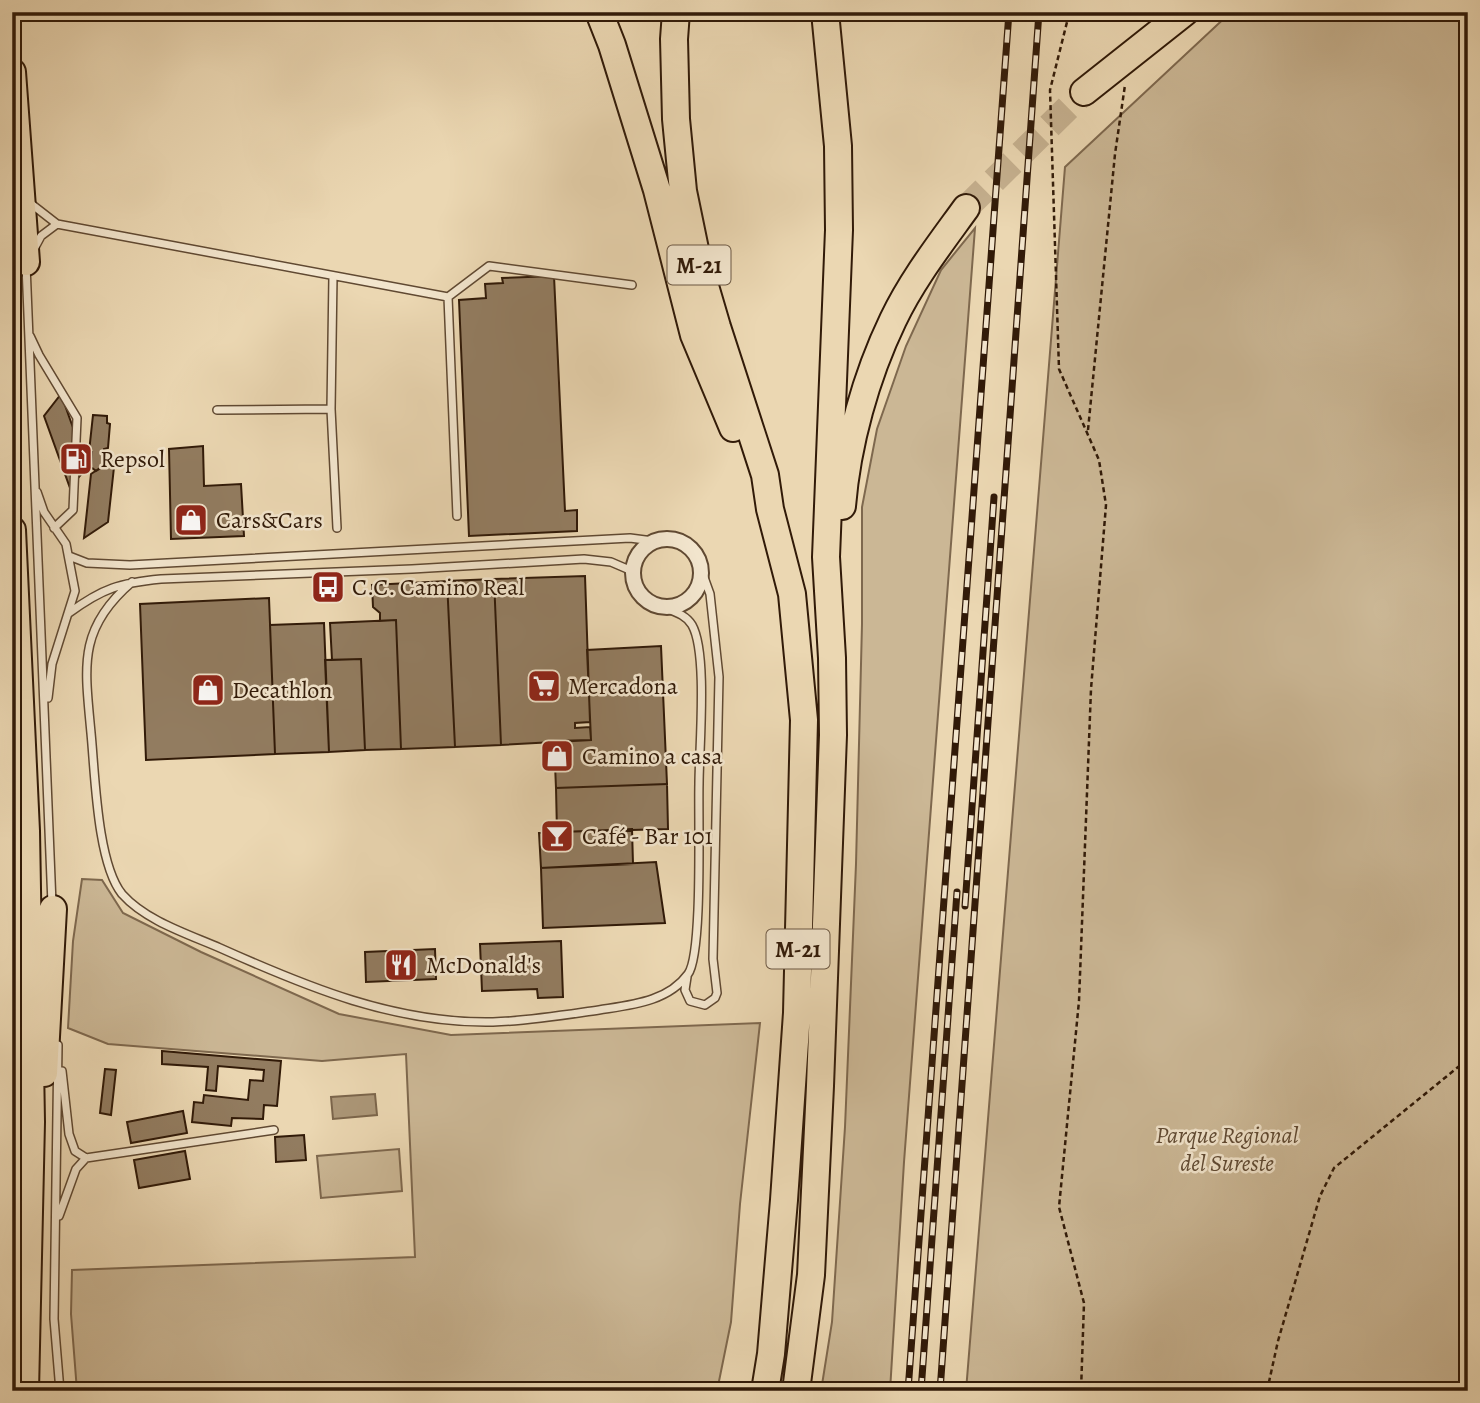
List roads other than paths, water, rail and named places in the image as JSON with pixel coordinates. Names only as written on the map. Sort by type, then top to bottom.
[{"type":"highway","points":[[599,12],[612,44],[657,190],[694,335],[753,477],[770,509]]},
{"type":"highway","name":"M-21","points":[[676,12],[676,106],[683,191],[697,259],[765,475],[770,509],[792,594],[804,720],[797,1013],[785,1199],[771,1354],[765,1391]]},
{"type":"highway","name":"M-21","points":[[796,1391],[811,1276],[833,735],[827,557],[839,230],[838,146],[825,12]]},
{"type":"highway","points":[[1084,92],[1185,12]]},
{"type":"highway","points":[[12,72],[26,262]]},
{"type":"highway","name":"M-21","points":[[832,658],[843,493],[856,425],[867,387],[893,320],[929,259],[966,208]]},
{"type":"highway","points":[[12,530],[26,831],[31,1122],[25,1391]]},
{"type":"highway","points":[[31,1122],[45,1069],[53,909]]},
{"type":"street","points":[[663,539],[684,543],[692,550],[701,569],[696,592],[688,601],[665,608],[654,606],[637,592],[632,571],[635,558],[643,548],[653,541],[663,539]]},
{"type":"lane","points":[[22,195],[40,213],[57,224],[448,297],[489,266],[632,285]]},
{"type":"lane","points":[[57,224],[41,236],[26,262],[58,988]]},
{"type":"lane","points":[[333,276],[331,408],[337,528]]},
{"type":"lane","points":[[448,297],[457,516]]},
{"type":"lane","points":[[29,331],[39,355],[77,418],[73,510],[54,528]]},
{"type":"lane","points":[[217,410],[331,408]]},
{"type":"lane","points":[[34,483],[44,512],[66,544],[75,591],[52,664],[45,723]]},
{"type":"lane","points":[[69,556],[88,563],[130,565],[630,538],[653,541]]},
{"type":"lane","points":[[69,613],[106,589],[132,582],[584,559],[611,562],[632,571]]},
{"type":"lane","points":[[687,976],[685,990],[690,1001],[705,1005],[715,998],[717,993],[713,959],[719,677],[710,594],[701,569]]},
{"type":"lane","points":[[132,582],[106,607],[98,621],[92,636],[86,676],[107,865],[121,892],[142,910],[191,935],[321,990],[358,1003],[434,1018],[475,1022],[513,1021],[640,1004],[678,987],[693,967],[696,952],[701,689],[699,649],[696,634],[687,619],[665,608]]},
{"type":"lane","points":[[58,1040],[54,1319],[60,1391]]},
{"type":"lane","points":[[58,1053],[69,1134],[75,1151],[86,1158]]},
{"type":"lane","points":[[55,1226],[76,1169],[86,1158],[274,1130]]},
{"type":"tunnel","points":[[966,208],[1084,92]]},
{"type":"railway","points":[[908,1391],[1009,12]]},
{"type":"railway","points":[[940,1391],[1039,12]]},
{"type":"railway","points":[[965,906],[994,497]]},
{"type":"railway","points":[[921,1391],[957,892]]},
{"type":"place","name":"Repsol","points":[[76,459]]},
{"type":"place","name":"Cars&Cars","points":[[191,520]]},
{"type":"place","name":"C.C. Camino Real","points":[[328,587]]},
{"type":"place","name":"Mercadona","points":[[544,686]]},
{"type":"place","name":"Decathlon","points":[[208,690]]},
{"type":"place","name":"Camino a casa","points":[[557,756]]},
{"type":"place","name":"Café - Bar 101","points":[[557,836]]},
{"type":"place","name":"McDonald's","points":[[401,965]]},
{"type":"park label","name":"Parque Regional del Sureste","points":[[1227,1149]]}]
